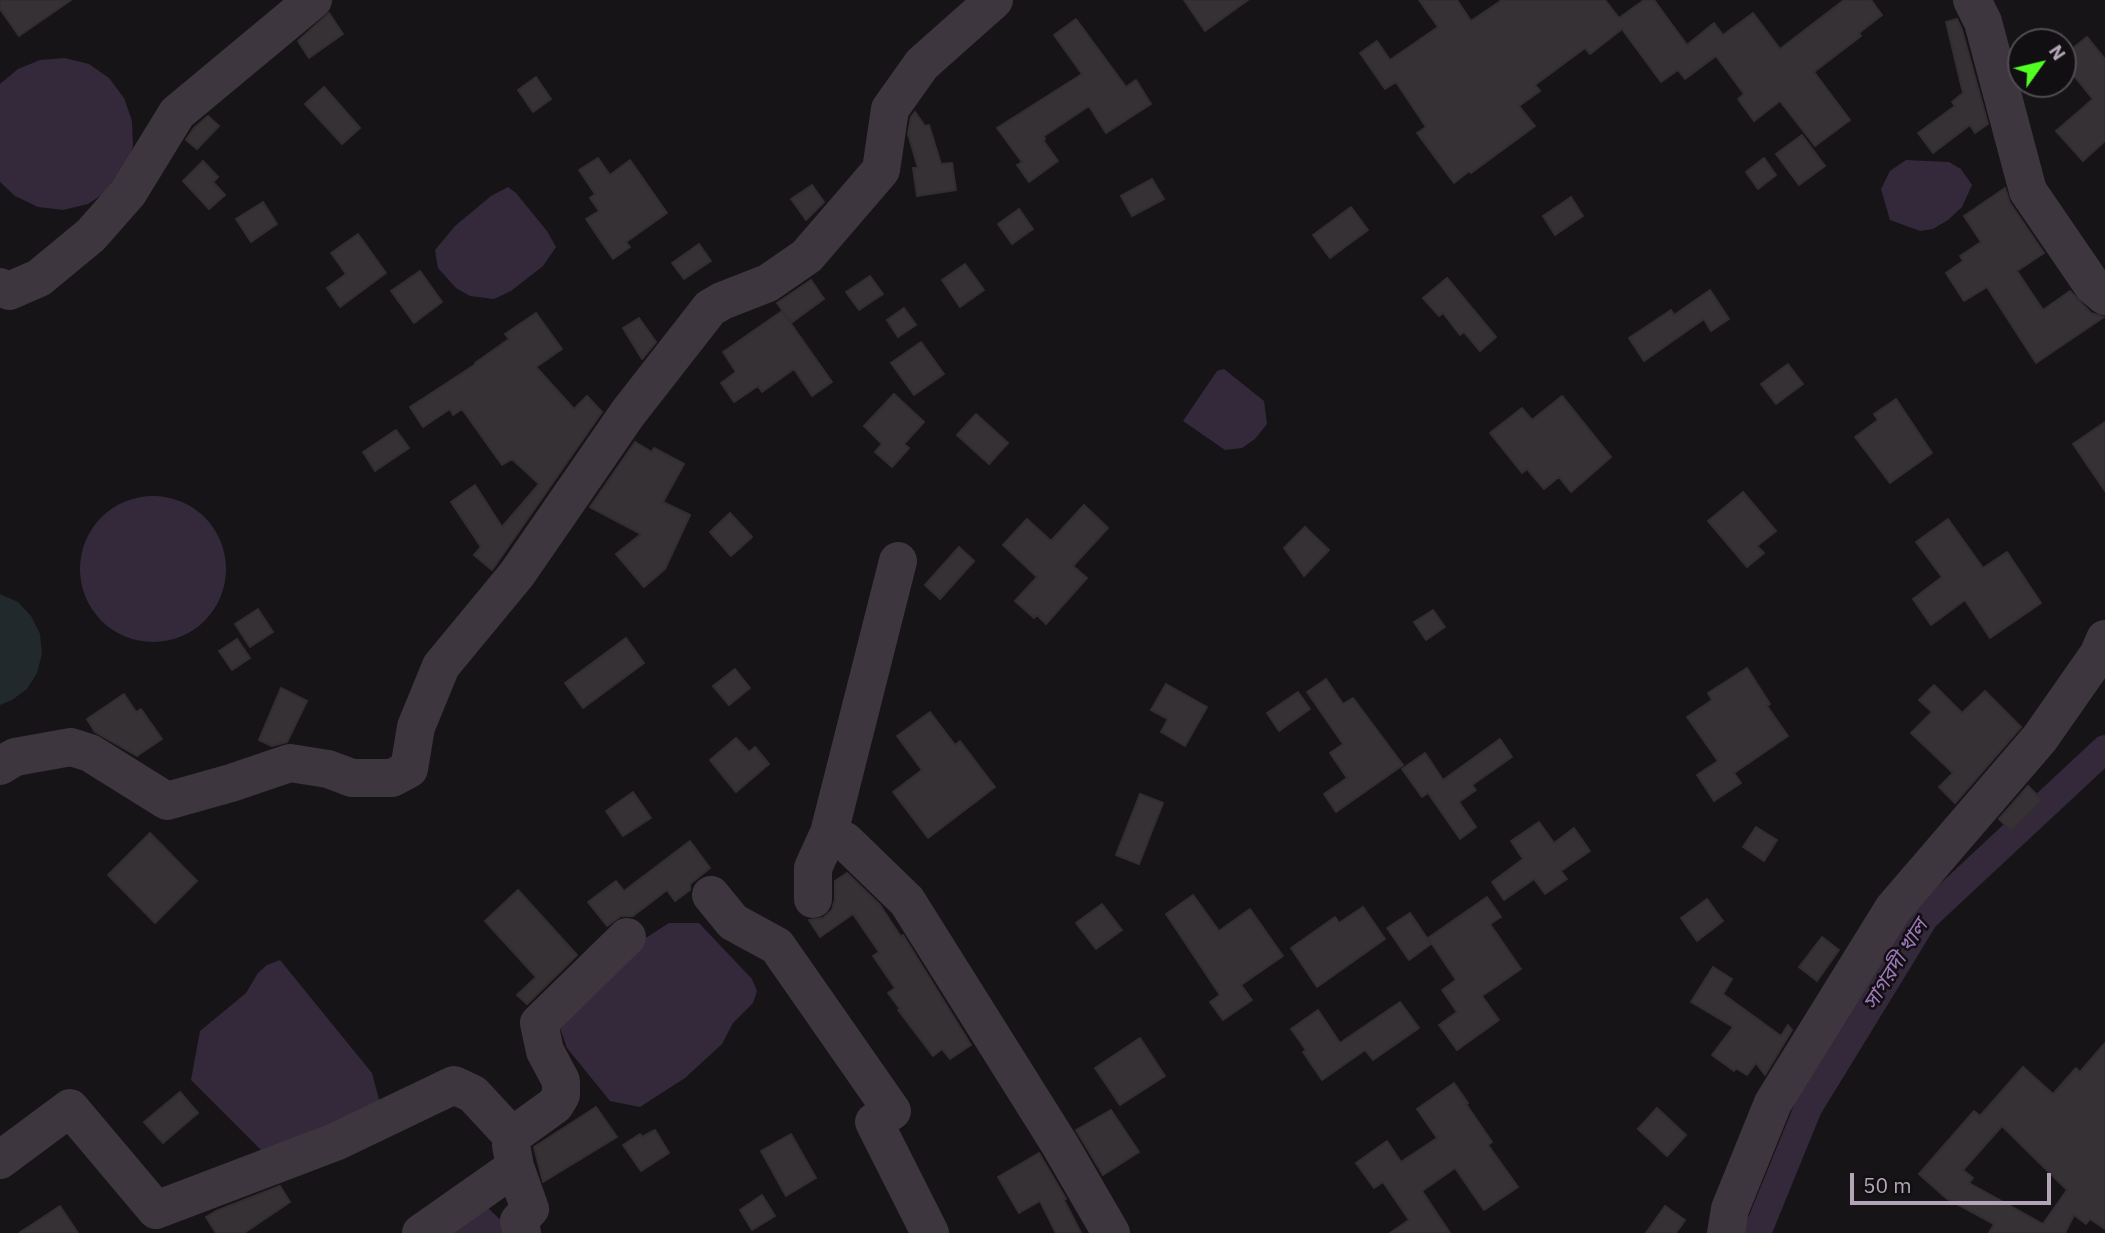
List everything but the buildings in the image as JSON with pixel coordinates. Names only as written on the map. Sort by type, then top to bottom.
[{"type":"street","points":[[0,287],[9,291],[39,278],[91,235],[128,193],[177,113],[313,0]]},
{"type":"street","points":[[0,766],[15,757],[71,747],[90,753],[167,801],[290,763],[328,769],[352,778],[392,778],[410,769],[416,727],[441,666],[517,574],[628,413],[710,308],[768,283],[807,256],[881,170],[890,109],[922,64],[994,0]]},
{"type":"street","points":[[1972,0],[1983,22],[2028,191],[2093,286],[2105,296]]},
{"type":"street","points":[[813,899],[813,868],[829,832],[898,561]]},
{"type":"street","points":[[1727,1233],[1730,1209],[1773,1103],[1893,909],[2040,738],[2098,655],[2105,639]]},
{"type":"street","points":[[829,832],[845,841],[907,901],[1111,1233]]},
{"type":"street","points":[[710,895],[733,922],[777,946],[892,1111],[874,1122],[930,1233]]},
{"type":"street","points":[[421,1233],[513,1151],[555,1105],[561,1094],[561,1081],[545,1051],[539,1023],[626,937]]},
{"type":"street","points":[[0,1160],[70,1108],[156,1210],[335,1142],[454,1085],[473,1094],[513,1151],[530,1209],[519,1221],[522,1233]]},
{"type":"shaded area","points":[[65,58],[89,64],[109,78],[124,98],[132,121],[133,146],[125,170],[109,190],[88,204],[63,210],[38,207],[15,196],[0,182],[0,84],[18,69],[40,60]]},
{"type":"shaded area","points":[[1906,160],[1949,162],[1961,169],[1972,185],[1962,207],[1933,229],[1920,231],[1890,220],[1881,189],[1890,171]]},
{"type":"shaded area","points":[[508,187],[547,231],[556,247],[543,266],[511,291],[494,299],[470,296],[456,288],[438,268],[435,250],[455,226],[491,196]]},
{"type":"shaded area","points":[[1224,369],[1264,401],[1267,424],[1255,439],[1242,448],[1225,450],[1183,421],[1217,371]]},
{"type":"shaded area","points":[[153,496],[181,502],[204,518],[220,541],[226,569],[220,597],[204,620],[181,636],[153,642],[125,636],[102,620],[86,597],[80,569],[86,541],[102,518],[125,502]]},
{"type":"shaded area","points":[[0,594],[18,602],[31,616],[40,634],[42,654],[37,673],[27,689],[0,705]]},
{"type":"shaded area","points":[[669,923],[699,923],[752,979],[757,991],[753,1003],[733,1023],[722,1044],[685,1078],[640,1107],[610,1101],[567,1048],[556,1017],[644,939]]},
{"type":"shaded area","points":[[280,960],[372,1073],[381,1107],[264,1153],[191,1080],[200,1031],[246,993],[258,973],[267,965]]},
{"type":"shaded area","points":[[488,1208],[511,1233],[431,1233]]},
{"type":"waterway","name":"সাগরদী খাল","points":[[1757,1233],[1808,1108],[1925,917],[2105,749]]}]
